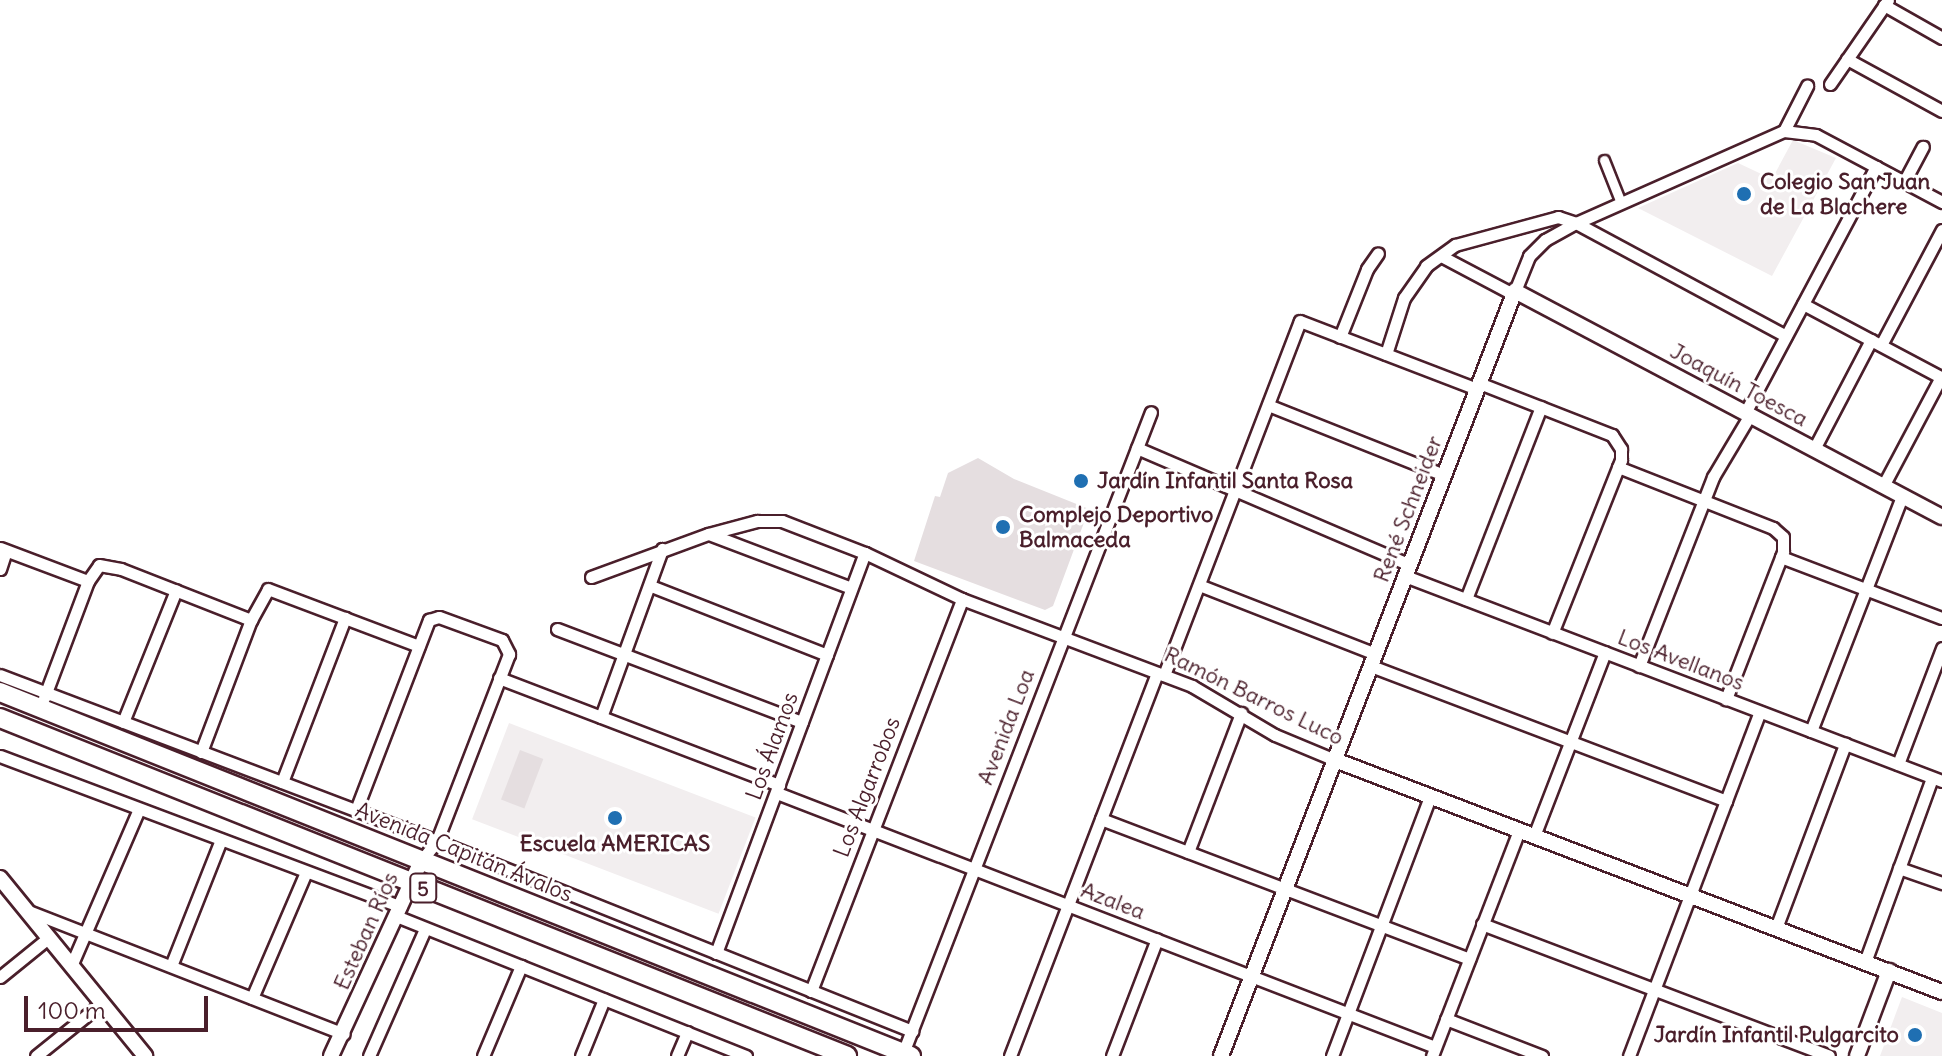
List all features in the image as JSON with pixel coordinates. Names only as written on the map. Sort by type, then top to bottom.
[{"type":"highway","name":"Avenida Capitán Ávalos","points":[[0,692],[38,701],[421,861],[905,1055]]},
{"type":"highway","name":"5","points":[[2,722],[847,1056]]},
{"type":"street","points":[[1830,84],[1886,3],[1942,38]]},
{"type":"street","points":[[1847,59],[1942,111]]},
{"type":"street","points":[[1807,86],[1790,131],[1816,135],[1942,202]]},
{"type":"street","name":"René Schneider","points":[[1221,1056],[1514,292],[1534,249],[1576,223],[1790,131]]},
{"type":"street","points":[[1904,182],[1923,147]]},
{"type":"street","points":[[1604,160],[1621,203]]},
{"type":"street","points":[[1639,666],[1713,477],[1876,167]]},
{"type":"street","points":[[1386,354],[1404,298],[1426,266],[1455,245],[1558,217],[1576,223],[1786,336]]},
{"type":"street","points":[[1814,449],[1942,230]]},
{"type":"street","points":[[1340,337],[1367,269],[1378,253]]},
{"type":"street","name":"Joaquín Toesca","points":[[1441,256],[1942,517]]},
{"type":"street","points":[[1803,304],[1941,377],[1883,486]]},
{"type":"street","points":[[1010,1056],[1101,819],[1199,585],[1300,321],[1612,435],[1620,445],[1618,467],[1552,633]]},
{"type":"street","points":[[1268,405],[1444,475]]},
{"type":"street","points":[[1466,599],[1541,407]]},
{"type":"street","name":"Avenida Loa","points":[[905,1055],[1151,412]]},
{"type":"street","name":"Los Avellanos","points":[[1137,448],[1236,488],[1466,599],[1937,779]]},
{"type":"street","points":[[1618,467],[1773,528],[1783,537],[1781,557],[1726,699]]},
{"type":"street","points":[[1811,731],[1902,496]]},
{"type":"street","name":"Ramón Barros Luco","points":[[591,577],[708,534],[757,521],[782,521],[865,553],[962,599],[1161,674],[1241,713],[1275,735],[1335,760],[1942,992]]},
{"type":"street","points":[[708,534],[851,588]]},
{"type":"street","points":[[0,569],[3,549],[88,581]]},
{"type":"street","points":[[601,717],[662,549]]},
{"type":"street","name":"Los Álamos","points":[[716,953],[865,553]]},
{"type":"street","points":[[1781,557],[1942,618]]},
{"type":"street","points":[[2,722],[38,701],[96,567],[103,565],[251,620]]},
{"type":"street","points":[[1199,585],[1570,742],[1726,801]]},
{"type":"street","points":[[651,586],[827,655]]},
{"type":"street","points":[[201,752],[251,620],[268,589],[419,646],[356,810]]},
{"type":"street","points":[[123,722],[176,590]]},
{"type":"street","name":"Los Algarrobos","points":[[811,991],[962,599]]},
{"type":"street","name":"Esteban Ríos","points":[[331,1056],[344,1034],[421,861],[437,841],[509,654],[507,646],[477,631],[433,617],[419,646]]},
{"type":"street","points":[[282,782],[345,618]]},
{"type":"street","points":[[557,629],[802,722]]},
{"type":"street","points":[[1898,764],[1942,648]]},
{"type":"street","points":[[1534,836],[1605,652]]},
{"type":"street","name":"Avenida Capitán Ávalos","points":[[0,675],[38,701],[123,722],[282,782],[912,1031]]},
{"type":"street","name":"Azalea","points":[[499,678],[778,789],[872,830],[1348,1013],[1433,1051]]},
{"type":"street","points":[[1629,1056],[1760,712]]},
{"type":"street","points":[[1188,852],[1241,713]]},
{"type":"street","points":[[1776,928],[1845,744]]},
{"type":"street","points":[[0,756],[306,872],[398,912],[425,929],[746,1056]]},
{"type":"street","points":[[1865,962],[1899,868],[1937,779]]},
{"type":"street","points":[[1332,1056],[1430,796]]},
{"type":"street","points":[[71,966],[139,809]]},
{"type":"street","points":[[1101,819],[1469,959]]},
{"type":"street","points":[[1433,1051],[1519,830]]},
{"type":"street","points":[[171,966],[221,840]]},
{"type":"street","points":[[1899,868],[1942,883]]},
{"type":"street","points":[[252,998],[306,872]]},
{"type":"street","points":[[0,878],[145,1056]]},
{"type":"street","points":[[25,909],[344,1034]]},
{"type":"street","points":[[1482,924],[1829,1056]]},
{"type":"street","points":[[369,1056],[425,929]]},
{"type":"street","points":[[0,977],[48,938]]},
{"type":"street","points":[[1112,1056],[1157,939]]},
{"type":"street","points":[[483,1056],[521,966]]},
{"type":"street","points":[[1857,1056],[1889,971]]},
{"type":"street","points":[[581,1056],[604,999]]},
{"type":"street","points":[[36,1056],[102,1003]]},
{"type":"street","points":[[1446,1019],[1542,1056]]},
{"type":"street","points":[[677,1056],[687,1032]]},
{"type":"shaded area","name":"Colegio San Juan de La Blachere","points":[[1793,140],[1836,158],[1772,276],[1638,208],[1738,163],[1772,179]]},
{"type":"shaded area","name":"Complejo Deportivo Balmaceda","points":[[978,458],[1014,479],[1089,509],[1053,606],[1045,610],[914,561],[935,496],[940,497],[948,473]]},
{"type":"shaded area","name":"Escuela AMERICAS","points":[[509,723],[755,818],[719,914],[472,819]]},
{"type":"shaded area","points":[[520,750],[543,759],[524,808],[501,799]]},
{"type":"shaded area","name":"Jardín Infantil Pulgarcito","points":[[1902,997],[1942,1013],[1942,1056],[1880,1056]]},
{"type":"place","name":"Colegio San Juan de La Blachere","points":[[1744,194]]},
{"type":"place","name":"Jardín Infantil Santa Rosa","points":[[1081,481]]},
{"type":"place","name":"Complejo Deportivo Balmaceda","points":[[1003,527]]},
{"type":"place","name":"Escuela AMERICAS","points":[[615,818]]},
{"type":"place","name":"Jardín Infantil Pulgarcito","points":[[1915,1035]]}]
